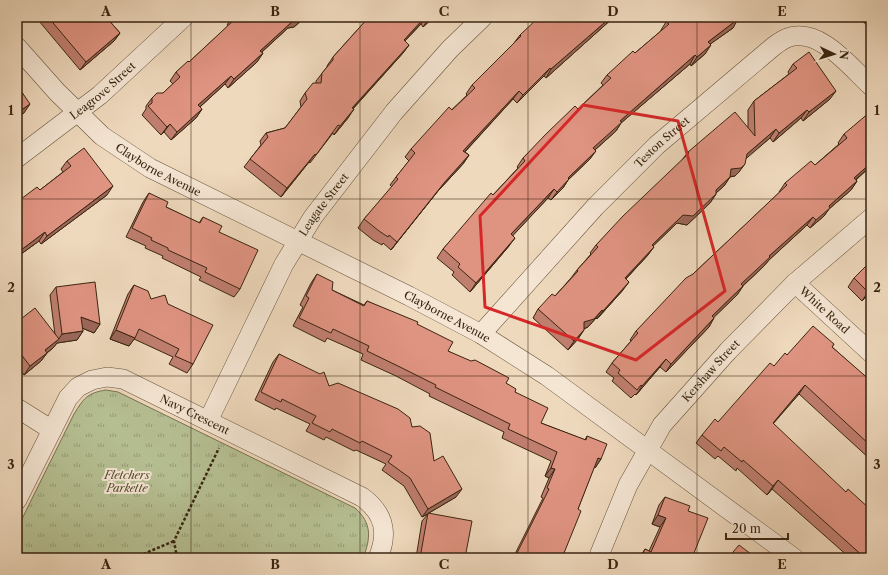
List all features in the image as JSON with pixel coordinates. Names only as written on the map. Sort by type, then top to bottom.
[{"type":"street","name":"Leagrove Street","points":[[17,158],[100,95],[184,17]]},
{"type":"street","name":"Leagate Street","points":[[208,421],[284,264],[313,217],[394,112],[450,49],[483,17]]},
{"type":"street","name":"Teston Street","points":[[481,334],[595,207],[657,145],[774,46],[788,38],[803,36],[817,39],[828,46],[871,86]]},
{"type":"street","name":"Clayborne Avenue","points":[[17,47],[77,113],[102,136],[150,168],[409,296],[481,334],[547,376],[794,558]]},
{"type":"street","name":"Kershaw Street","points":[[598,558],[628,485],[667,420],[728,351],[796,283],[871,218]]},
{"type":"street","name":"White Road","points":[[796,283],[871,353]]},
{"type":"street","name":"Navy Crescent","points":[[17,500],[68,398],[78,387],[92,380],[107,377],[123,379],[362,497],[373,504],[381,515],[384,534],[378,558]]},
{"type":"street","points":[[17,408],[52,430]]},
{"type":"path","points":[[177,558],[174,541],[220,444]]},
{"type":"path","points":[[134,558],[174,541]]},
{"type":"highlighted area","points":[[583,105],[678,121],[725,291],[636,360],[485,307],[480,216]]},
{"type":"green space","name":"Fletchers Parkette","points":[[106,390],[118,392],[355,508],[365,519],[368,531],[368,544],[363,558],[17,558],[17,529],[74,414],[87,397],[94,393]]},
{"type":"building","points":[[48,17],[106,17],[120,33],[86,62]]},
{"type":"building","points":[[233,17],[302,17],[294,20],[260,51],[263,53],[234,79],[231,76],[198,105],[202,109],[177,132],[170,124],[167,127],[148,106],[152,103],[152,98],[157,93],[163,93],[180,77],[176,72],[188,61],[189,62],[235,19]]},
{"type":"building","points":[[369,17],[425,17],[404,40],[409,45],[352,108],[354,109],[340,126],[338,125],[316,155],[315,154],[287,188],[250,159],[268,137],[266,133],[285,128],[307,99],[305,93],[313,83],[321,83],[322,73],[333,60],[333,57]]},
{"type":"building","points":[[539,17],[611,17],[551,69],[550,68],[523,95],[519,91],[463,151],[469,155],[444,183],[397,242],[389,235],[388,237],[379,231],[364,219],[398,179],[396,177],[415,153],[411,149],[449,107],[452,110],[475,88],[472,85]]},
{"type":"building","points":[[672,17],[737,17],[738,19],[708,42],[711,45],[697,57],[695,55],[620,121],[622,122],[593,148],[596,151],[568,178],[569,179],[557,192],[554,189],[511,234],[515,238],[476,283],[458,267],[460,264],[443,249],[491,193],[493,195],[525,161],[523,158],[546,134],[575,106],[578,109],[611,78],[607,75],[633,51],[635,53],[669,24],[666,22]]},
{"type":"building","points":[[809,52],[836,91],[809,112],[807,110],[779,133],[776,129],[747,154],[745,164],[741,168],[731,169],[730,177],[716,190],[716,194],[693,216],[683,215],[652,245],[654,247],[625,278],[629,282],[594,319],[584,322],[584,330],[574,341],[538,309],[552,294],[555,296],[578,271],[577,270],[598,247],[596,245],[623,216],[689,153],[688,152],[735,112],[755,136],[754,101],[797,68],[793,64]]},
{"type":"building","points":[[17,85],[30,104],[17,113]]},
{"type":"building","points":[[870,112],[871,163],[854,178],[857,181],[816,220],[813,217],[769,256],[770,257],[741,284],[743,286],[712,316],[714,318],[671,364],[666,359],[637,390],[618,373],[620,370],[612,363],[638,333],[636,331],[686,278],[693,274],[787,185],[785,183],[811,161],[815,165],[847,138],[844,134]]},
{"type":"building","points":[[84,148],[113,186],[47,236],[45,232],[17,253],[17,202],[37,187],[40,190],[71,166],[67,161]]},
{"type":"building","points":[[149,193],[168,202],[166,207],[200,223],[203,217],[222,226],[219,232],[258,250],[240,289],[205,272],[207,268],[168,250],[168,248],[151,240],[152,238],[132,228]]},
{"type":"building","points":[[871,261],[871,289],[868,292],[854,278]]},
{"type":"building","points":[[317,274],[333,282],[332,290],[364,306],[367,301],[418,322],[417,324],[453,342],[448,351],[471,361],[475,360],[509,378],[506,383],[516,389],[515,392],[548,408],[541,423],[586,440],[587,436],[607,444],[601,459],[598,458],[578,509],[581,511],[562,558],[516,558],[518,551],[549,489],[547,488],[555,469],[551,468],[557,452],[508,429],[510,424],[367,351],[369,346],[333,329],[331,333],[299,318],[309,298],[306,296]]},
{"type":"building","points":[[95,282],[100,324],[81,317],[83,331],[62,334],[56,287]]},
{"type":"building","points":[[134,285],[148,291],[151,299],[165,295],[168,304],[213,325],[193,364],[175,356],[179,349],[139,329],[135,338],[116,330]]},
{"type":"building","points":[[35,308],[59,339],[45,350],[47,353],[30,366],[17,349],[17,322]]},
{"type":"building","points":[[813,326],[834,344],[832,347],[871,381],[866,388],[871,392],[871,446],[805,385],[773,423],[846,492],[848,489],[871,510],[871,558],[865,558],[778,480],[773,486],[743,460],[742,462],[724,447],[721,451],[702,435],[715,419],[718,422],[770,363],[774,366],[785,353],[787,355]]},
{"type":"building","points":[[279,354],[320,374],[324,372],[329,386],[338,383],[398,409],[410,418],[412,427],[420,426],[430,433],[434,461],[443,456],[462,489],[428,509],[410,478],[388,462],[392,456],[362,441],[360,443],[332,429],[330,432],[312,423],[316,416],[282,399],[281,402],[261,392]]},
{"type":"building","points":[[665,497],[690,506],[688,511],[708,518],[692,558],[641,558],[645,549],[651,552],[666,518],[658,515]]},
{"type":"building","points":[[428,513],[472,521],[465,558],[420,558]]},
{"type":"building","points":[[739,545],[755,557],[728,558]]}]
